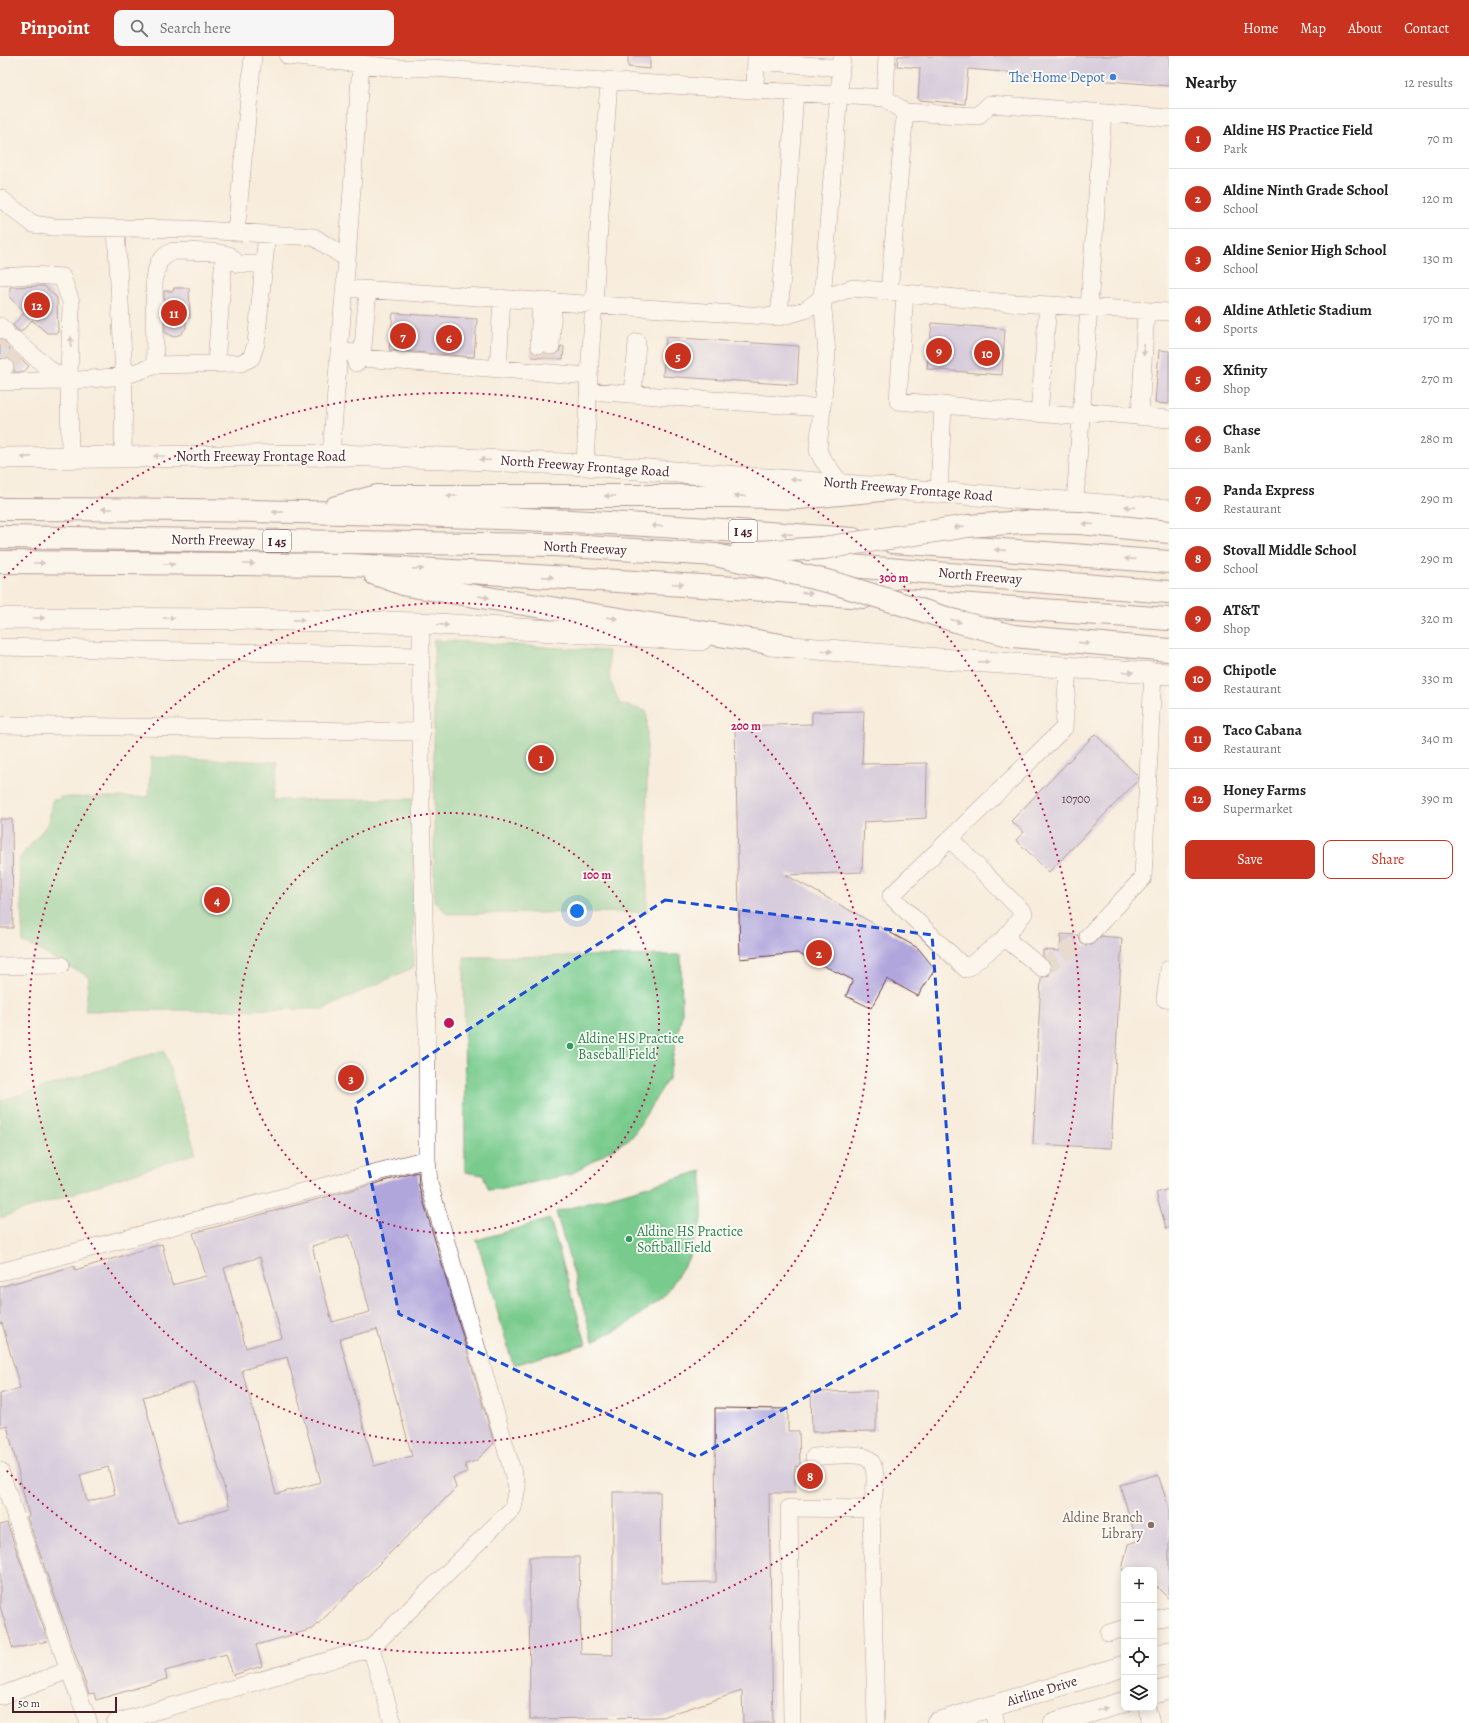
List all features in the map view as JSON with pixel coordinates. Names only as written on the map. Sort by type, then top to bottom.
[{"type":"highway","points":[[317,513],[377,496],[734,496],[799,498],[891,489]]},
{"type":"highway","name":"North Freeway","points":[[0,508],[146,509],[523,518],[716,529],[1169,562]]},
{"type":"highway","points":[[716,555],[823,548],[968,526],[1024,522],[1080,523],[1169,532]]},
{"type":"highway","name":"North Freeway","points":[[0,537],[554,546],[716,555],[1165,591]]},
{"type":"highway","points":[[716,555],[832,582],[959,622],[1013,636],[1169,650]]},
{"type":"highway","name":"North Freeway","points":[[0,562],[351,565],[751,589],[1169,619]]},
{"type":"highway","points":[[351,565],[406,585],[788,646]]},
{"type":"main road","name":"North Freeway Frontage Road","points":[[0,458],[331,455],[446,458],[585,465],[1169,510]]},
{"type":"main road","points":[[0,618],[243,619],[421,623],[788,646],[806,649],[902,657],[1161,674]]},
{"type":"main road","name":"Airline Drive","points":[[937,1723],[994,1715],[1121,1667]]},
{"type":"main road","points":[[1157,1692],[1169,1689]]},
{"type":"main road","points":[[1054,1723],[1121,1703]]},
{"type":"lane","points":[[236,232],[253,56]]},
{"type":"lane","points":[[288,56],[397,68],[434,68],[470,72],[609,80],[755,91],[885,98],[905,112],[978,116],[990,104],[1169,118]]},
{"type":"lane","points":[[885,98],[888,56]]},
{"type":"lane","points":[[755,91],[756,58],[841,62],[822,298],[827,354],[819,454],[841,484]]},
{"type":"lane","points":[[331,455],[338,357],[345,288],[361,63]]},
{"type":"lane","points":[[585,465],[609,80]]},
{"type":"lane","points":[[779,317],[795,93]]},
{"type":"lane","points":[[905,112],[897,292],[898,401],[1039,413],[1140,416],[1169,419]]},
{"type":"lane","points":[[1075,502],[1103,113]]},
{"type":"lane","points":[[0,198],[32,224],[52,227],[187,228],[314,237],[347,259]]},
{"type":"lane","points":[[116,228],[124,376],[123,456]]},
{"type":"lane","points":[[8,352],[69,381],[124,376],[155,366],[241,363],[251,358],[256,344],[267,234]]},
{"type":"lane","points":[[155,366],[154,278],[159,262],[172,251],[215,252],[229,255],[238,264],[264,264]]},
{"type":"lane","points":[[216,364],[224,254]]},
{"type":"lane","points":[[0,277],[34,275],[62,277],[70,302],[70,457]]},
{"type":"lane","points":[[345,288],[594,303],[779,317],[805,310],[822,298],[853,288],[1048,305],[1169,312]]},
{"type":"lane","points":[[338,357],[358,363],[362,358],[368,289]]},
{"type":"lane","points":[[498,369],[502,298]]},
{"type":"lane","points":[[547,359],[550,301]]},
{"type":"lane","points":[[1039,413],[1048,305]]},
{"type":"lane","points":[[1140,416],[1146,311]]},
{"type":"lane","points":[[633,394],[637,342]]},
{"type":"lane","points":[[8,352],[49,369],[69,381]]},
{"type":"lane","points":[[362,358],[498,369],[547,359],[589,384],[633,394],[822,408]]},
{"type":"lane","points":[[939,492],[943,405]]},
{"type":"lane","points":[[115,1723],[371,1648],[513,1508],[517,1487],[429,1183],[427,1159],[427,1029],[421,806],[421,623]]},
{"type":"lane","points":[[0,647],[420,656]]},
{"type":"lane","points":[[950,839],[1024,913],[1005,938],[966,969],[891,896],[1064,728],[1068,668]]},
{"type":"lane","points":[[1088,936],[1143,878],[1161,674]]},
{"type":"lane","points":[[0,725],[422,732]]},
{"type":"lane","points":[[1005,938],[1042,968]]},
{"type":"lane","points":[[0,966],[61,965]]},
{"type":"lane","points":[[1169,969],[1165,999],[1169,999]]},
{"type":"lane","points":[[0,1272],[427,1159]]},
{"type":"lane","points":[[814,1457],[859,1456],[868,1458],[873,1466],[875,1486],[872,1509],[876,1723]]},
{"type":"lane","points":[[0,1471],[69,1670],[89,1723]]},
{"type":"lane","points":[[792,1723],[789,1508],[872,1509]]},
{"type":"lane","points":[[1157,1619],[1169,1616]]},
{"type":"lane","points":[[371,1648],[393,1723]]},
{"type":"lane","points":[[0,1696],[69,1670]]},
{"type":"lane","points":[[1148,1711],[1151,1723]]},
{"type":"highlighted area","points":[[665,900],[932,935],[960,1312],[697,1457],[399,1314],[355,1104]]},
{"type":"green space","points":[[434,640],[608,651],[610,680],[620,704],[647,711],[647,912],[447,914],[434,901]]},
{"type":"green space","points":[[151,757],[278,762],[273,800],[413,799],[414,967],[324,1009],[85,1011],[89,977],[23,942],[19,859],[49,822],[52,800],[61,799],[60,797],[149,797]]},
{"type":"green space","name":"Aldine HS Practice Baseball Field","points":[[681,955],[682,1014],[668,1079],[632,1137],[571,1174],[506,1188],[489,1190],[483,1175],[465,1172],[464,957]]},
{"type":"green space","points":[[164,1050],[196,1153],[0,1218],[0,1101]]},
{"type":"green space","name":"Aldine HS Practice Softball Field","points":[[702,1171],[702,1219],[688,1259],[666,1294],[628,1324],[593,1341],[556,1212]]},
{"type":"green space","points":[[550,1219],[586,1344],[513,1365],[477,1240]]},
{"type":"building","points":[[628,56],[650,56],[650,69],[628,67]]},
{"type":"building","name":"The Home Depot","points":[[898,56],[1169,56],[1169,86],[968,69],[965,104],[918,100],[920,68],[897,66]]},
{"type":"building","points":[[44,286],[57,298],[58,333],[47,333],[32,320],[21,332],[13,325],[25,312],[10,298],[10,287]]},
{"type":"building","points":[[174,288],[189,288],[190,318],[186,318],[186,328],[181,334],[173,337],[165,332],[164,291],[173,291]]},
{"type":"building","points":[[393,313],[477,319],[474,357],[389,350]]},
{"type":"building","points":[[932,323],[1005,329],[1002,375],[927,369]]},
{"type":"building","points":[[666,337],[799,346],[797,385],[663,376]]},
{"type":"building","points":[[0,340],[29,366],[24,372],[14,372],[15,365],[9,358],[0,359]]},
{"type":"building","points":[[561,346],[564,347],[563,359],[532,357],[533,352],[538,355],[544,353],[550,356],[555,355],[559,352]]},
{"type":"building","points":[[1159,350],[1169,351],[1169,404],[1155,403]]},
{"type":"building","points":[[864,711],[862,764],[927,763],[926,818],[864,822],[862,872],[786,875],[918,948],[935,969],[918,996],[887,979],[871,1008],[846,996],[853,980],[797,953],[740,959],[735,726],[812,724],[812,712]]},
{"type":"building","points":[[1095,734],[1138,776],[1138,780],[1049,872],[1016,840],[1024,832],[1011,821]]},
{"type":"building","points":[[0,819],[12,819],[13,928],[0,928]]},
{"type":"building","points":[[1061,934],[1078,935],[1081,943],[1086,946],[1091,945],[1101,936],[1122,938],[1111,1148],[1033,1144],[1041,978],[1049,975],[1052,969],[1051,964],[1043,956],[1043,950],[1060,951]]},
{"type":"building","points":[[418,1172],[419,1186],[494,1443],[476,1461],[465,1464],[467,1472],[453,1477],[456,1488],[313,1629],[256,1645],[262,1666],[233,1675],[226,1654],[165,1671],[167,1679],[96,1700],[94,1693],[89,1694],[27,1517],[29,1516],[7,1425],[0,1427],[0,1394],[20,1388],[2,1323],[0,1324],[0,1287],[74,1266],[75,1270],[162,1244],[172,1285],[206,1276],[193,1233]],"holes":[[[350,1235],[370,1312],[332,1322],[312,1246]],[[260,1257],[282,1338],[246,1348],[224,1268]],[[377,1329],[412,1456],[374,1466],[340,1339]],[[287,1357],[321,1482],[276,1494],[242,1370]],[[194,1382],[230,1508],[178,1523],[143,1397]],[[108,1467],[115,1494],[87,1502],[80,1475]]]},
{"type":"building","points":[[1169,1189],[1169,1228],[1166,1228],[1156,1193]]},
{"type":"building","points":[[876,1391],[876,1431],[812,1432],[811,1392]]},
{"type":"building","points":[[715,1408],[788,1409],[788,1431],[799,1431],[800,1467],[795,1466],[795,1493],[769,1493],[773,1723],[743,1723],[742,1691],[662,1717],[530,1719],[529,1557],[579,1557],[581,1654],[613,1655],[613,1492],[660,1492],[661,1583],[716,1582]]},
{"type":"building","name":"Aldine Branch Library","points":[[1158,1474],[1169,1509],[1169,1599],[1157,1587],[1157,1567],[1123,1567],[1128,1544],[1137,1541],[1120,1485]]},
{"type":"building","points":[[7,1523],[48,1641],[13,1649],[0,1606],[0,1525]]},
{"type":"tunnel","points":[[0,345],[10,335]]},
{"type":"tunnel","points":[[538,357],[539,345]]},
{"type":"tunnel","points":[[550,358],[551,346]]},
{"type":"tunnel","points":[[5,367],[17,355]]},
{"type":"tunnel","points":[[1042,968],[1088,936]]},
{"type":"place","name":"The Home Depot","points":[[1113,77]]},
{"type":"place","name":"Honey Farms","points":[[37,305]]},
{"type":"place","name":"Taco Cabana","points":[[174,313]]},
{"type":"place","name":"Panda Express","points":[[403,336]]},
{"type":"place","name":"Chase","points":[[449,338]]},
{"type":"place","name":"AT&T","points":[[939,351]]},
{"type":"place","name":"Chipotle","points":[[987,353]]},
{"type":"place","name":"Xfinity","points":[[678,356]]},
{"type":"place","name":"Aldine HS Practice Field","points":[[541,758]]},
{"type":"place","name":"Aldine Athletic Stadium","points":[[217,900]]},
{"type":"place","name":"Aldine Ninth Grade School","points":[[819,953]]},
{"type":"place","name":"Aldine HS Practice Baseball Field","points":[[570,1046]]},
{"type":"place","name":"Aldine Senior High School","points":[[351,1078]]},
{"type":"place","name":"Aldine HS Practice Softball Field","points":[[629,1239]]},
{"type":"place","name":"Stovall Middle School","points":[[810,1476]]},
{"type":"place","name":"Aldine Branch Library","points":[[1151,1525]]}]
